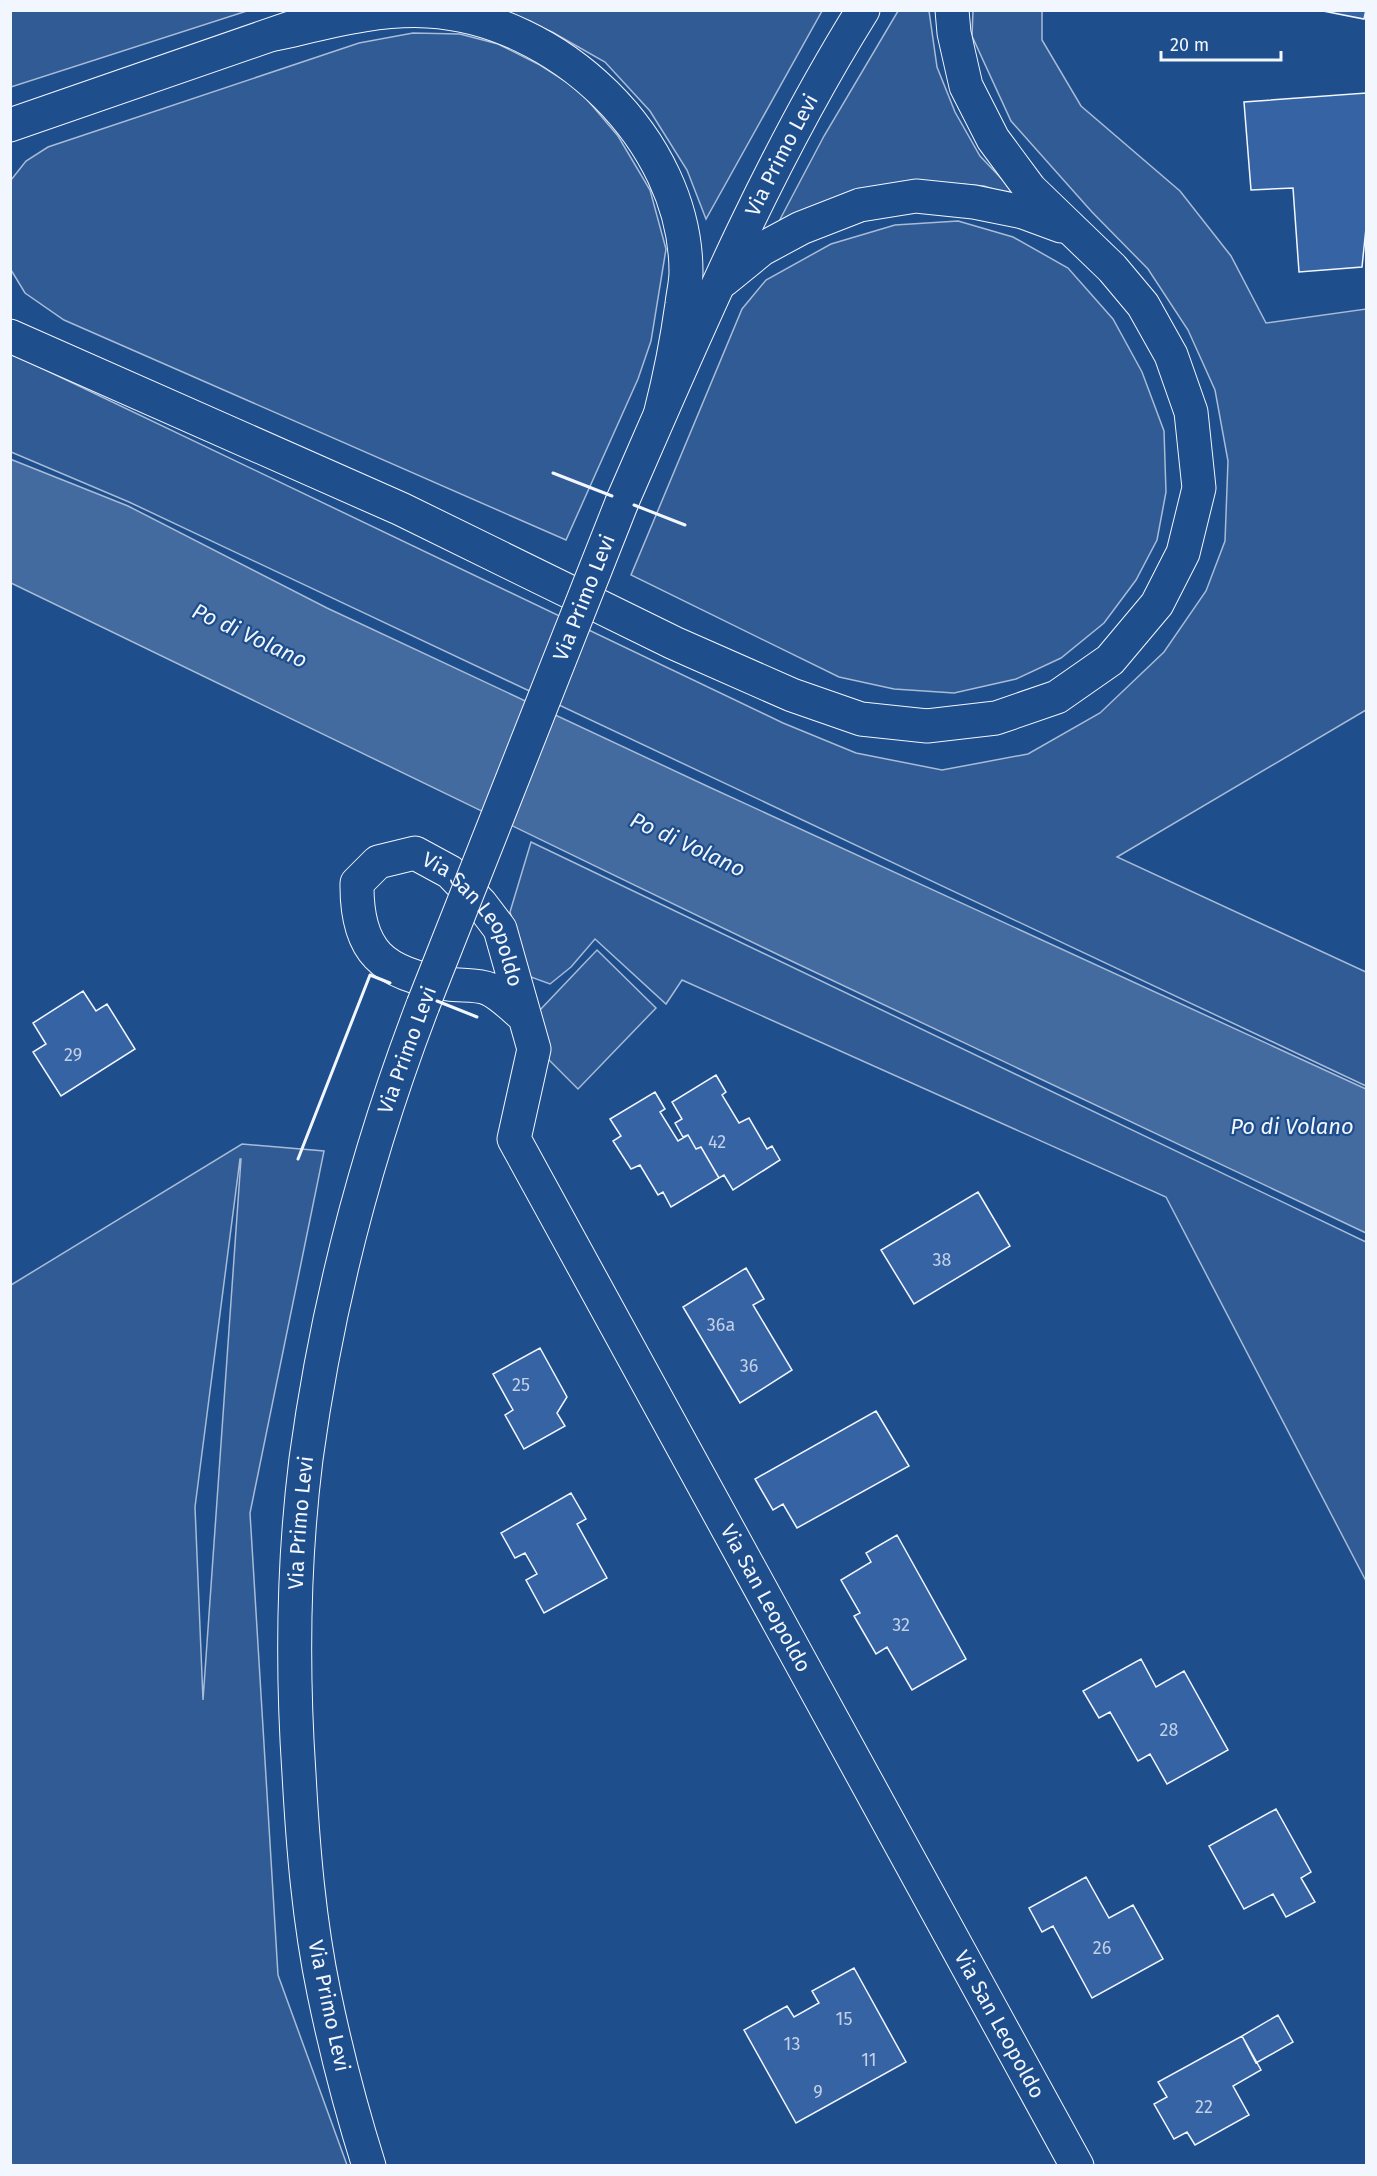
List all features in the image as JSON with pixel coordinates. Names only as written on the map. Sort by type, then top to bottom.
[{"type":"main road","points":[[10,125],[275,34],[337,10]]},
{"type":"main road","name":"Via Primo Levi","points":[[369,2166],[326,2003],[304,1856],[295,1699],[297,1571],[306,1461],[334,1302],[357,1207],[387,1104],[423,1005],[621,502],[718,285],[786,147],[863,10]]},
{"type":"main road","points":[[10,316],[17,336],[401,509],[674,643],[792,695],[861,719],[927,726],[996,718],[1057,697],[1110,660],[1157,604],[1183,553],[1199,488],[1191,412],[1171,355],[1143,305],[1112,268],[1030,189],[993,139],[966,86],[954,33],[952,10]]},
{"type":"main road","points":[[275,34],[370,14],[427,11],[475,18],[529,38],[573,65],[610,98],[644,142],[665,180],[681,227],[686,273],[676,348],[661,411]]},
{"type":"main road","points":[[10,146],[50,111]]},
{"type":"main road","points":[[718,285],[762,249],[801,228],[860,205],[916,196],[974,202],[1023,212],[1074,231]]},
{"type":"main road","name":"Via San Leopoldo","points":[[525,1017],[488,988],[418,980],[380,959],[366,941],[357,908],[357,883],[378,862],[415,854],[450,872],[481,904],[500,930],[525,1017],[534,1049],[514,1139],[1077,2166]]},
{"type":"shaded area","points":[[11,10],[247,10],[247,11],[11,87]]},
{"type":"shaded area","points":[[503,11],[822,11],[706,219],[687,170],[650,111],[605,62],[552,32]]},
{"type":"shaded area","points":[[898,11],[929,11],[937,67],[955,112],[980,156],[1020,198],[984,186],[947,183],[776,227],[824,136]]},
{"type":"shaded area","points":[[973,11],[1042,11],[1042,40],[1081,106],[1180,191],[1231,256],[1266,323],[1366,309],[1366,710],[1117,857],[1366,972],[1366,1086],[129,502],[11,452],[10,353],[783,723],[856,753],[942,770],[1028,754],[1100,713],[1164,652],[1206,591],[1225,541],[1228,461],[1215,390],[1188,330],[1148,269],[1092,212],[1011,121],[972,36]]},
{"type":"shaded area","points":[[413,33],[460,34],[498,44],[540,65],[579,90],[618,136],[650,190],[666,249],[651,341],[638,379],[566,540],[64,320],[25,293],[11,270],[11,180],[26,161],[48,147],[359,43]]},
{"type":"shaded area","points":[[958,221],[1013,237],[1068,268],[1113,319],[1142,372],[1164,431],[1166,492],[1157,540],[1136,580],[1104,623],[1061,658],[1016,679],[954,693],[894,689],[839,677],[631,575],[742,309],[766,280],[831,244],[895,225]]},
{"type":"shaded area","points":[[531,842],[1366,1242],[1366,1581],[1166,1197],[682,980],[666,1004],[595,939],[571,967],[550,984],[528,976],[510,912]]},
{"type":"shaded area","points":[[597,950],[656,1008],[578,1089],[549,1060],[539,1011]]},
{"type":"shaded area","points":[[242,1144],[324,1151],[250,1513],[278,1975],[347,2165],[11,2165],[11,1285]],"holes":[[[241,1159],[203,1700],[195,1507]]]},
{"type":"water","name":"Po di Volano","points":[[10,459],[128,506],[327,608],[709,787],[1366,1089],[1366,1233],[783,957],[11,583]]},
{"type":"building","points":[[1318,10],[1366,10],[1364,19]]},
{"type":"building","points":[[1366,93],[1366,228],[1362,267],[1299,272],[1293,188],[1251,190],[1244,102]]},
{"type":"building","points":[[83,991],[96,1011],[107,1004],[135,1049],[61,1096],[33,1052],[46,1044],[33,1023]]},
{"type":"building","points":[[716,1075],[726,1092],[722,1095],[739,1123],[749,1118],[767,1149],[772,1146],[780,1160],[733,1190],[724,1175],[719,1178],[701,1147],[696,1149],[688,1135],[683,1137],[675,1123],[682,1119],[672,1102]]},
{"type":"building","points":[[655,1092],[665,1109],[660,1112],[678,1141],[688,1135],[696,1149],[701,1147],[719,1178],[671,1207],[663,1192],[658,1195],[640,1165],[631,1169],[613,1141],[621,1136],[610,1119]]},
{"type":"building","points":[[978,1192],[1010,1246],[914,1304],[881,1250]]},
{"type":"building","points":[[746,1268],[764,1299],[753,1305],[792,1370],[740,1403],[683,1307]]},
{"type":"building","points":[[540,1348],[567,1397],[557,1413],[565,1426],[524,1449],[505,1415],[513,1410],[493,1374]]},
{"type":"building","points":[[876,1411],[909,1466],[797,1528],[783,1504],[773,1510],[755,1479]]},
{"type":"building","points":[[571,1493],[586,1519],[577,1524],[607,1578],[544,1613],[526,1580],[537,1574],[525,1553],[515,1558],[501,1533]]},
{"type":"building","points":[[897,1535],[966,1659],[912,1690],[887,1647],[876,1654],[854,1616],[860,1613],[841,1580],[871,1562],[866,1553]]},
{"type":"building","points":[[1141,1659],[1156,1687],[1184,1671],[1228,1750],[1167,1784],[1150,1754],[1138,1761],[1110,1712],[1099,1718],[1083,1691]]},
{"type":"building","points":[[1276,1809],[1311,1872],[1301,1878],[1315,1902],[1286,1917],[1273,1894],[1244,1909],[1209,1846]]},
{"type":"building","points":[[1086,1877],[1109,1918],[1133,1905],[1163,1959],[1092,1998],[1053,1926],[1042,1932],[1029,1908]]},
{"type":"building","points":[[854,1968],[906,2062],[796,2123],[744,2030],[787,2006],[794,2017],[819,2003],[812,1991]]},
{"type":"building","points":[[1278,2015],[1293,2042],[1256,2063],[1242,2036]]},
{"type":"building","points":[[1242,2036],[1261,2070],[1233,2086],[1249,2115],[1195,2145],[1187,2132],[1174,2139],[1154,2104],[1167,2097],[1158,2082]]},
{"type":"wall","points":[[553,473],[612,496]]},
{"type":"wall","points":[[634,505],[685,525]]},
{"type":"wall","points":[[298,1159],[370,975],[390,983]]},
{"type":"wall","points":[[437,1001],[477,1017]]},
{"type":"power","points":[[10,2158],[12,2166]]}]
